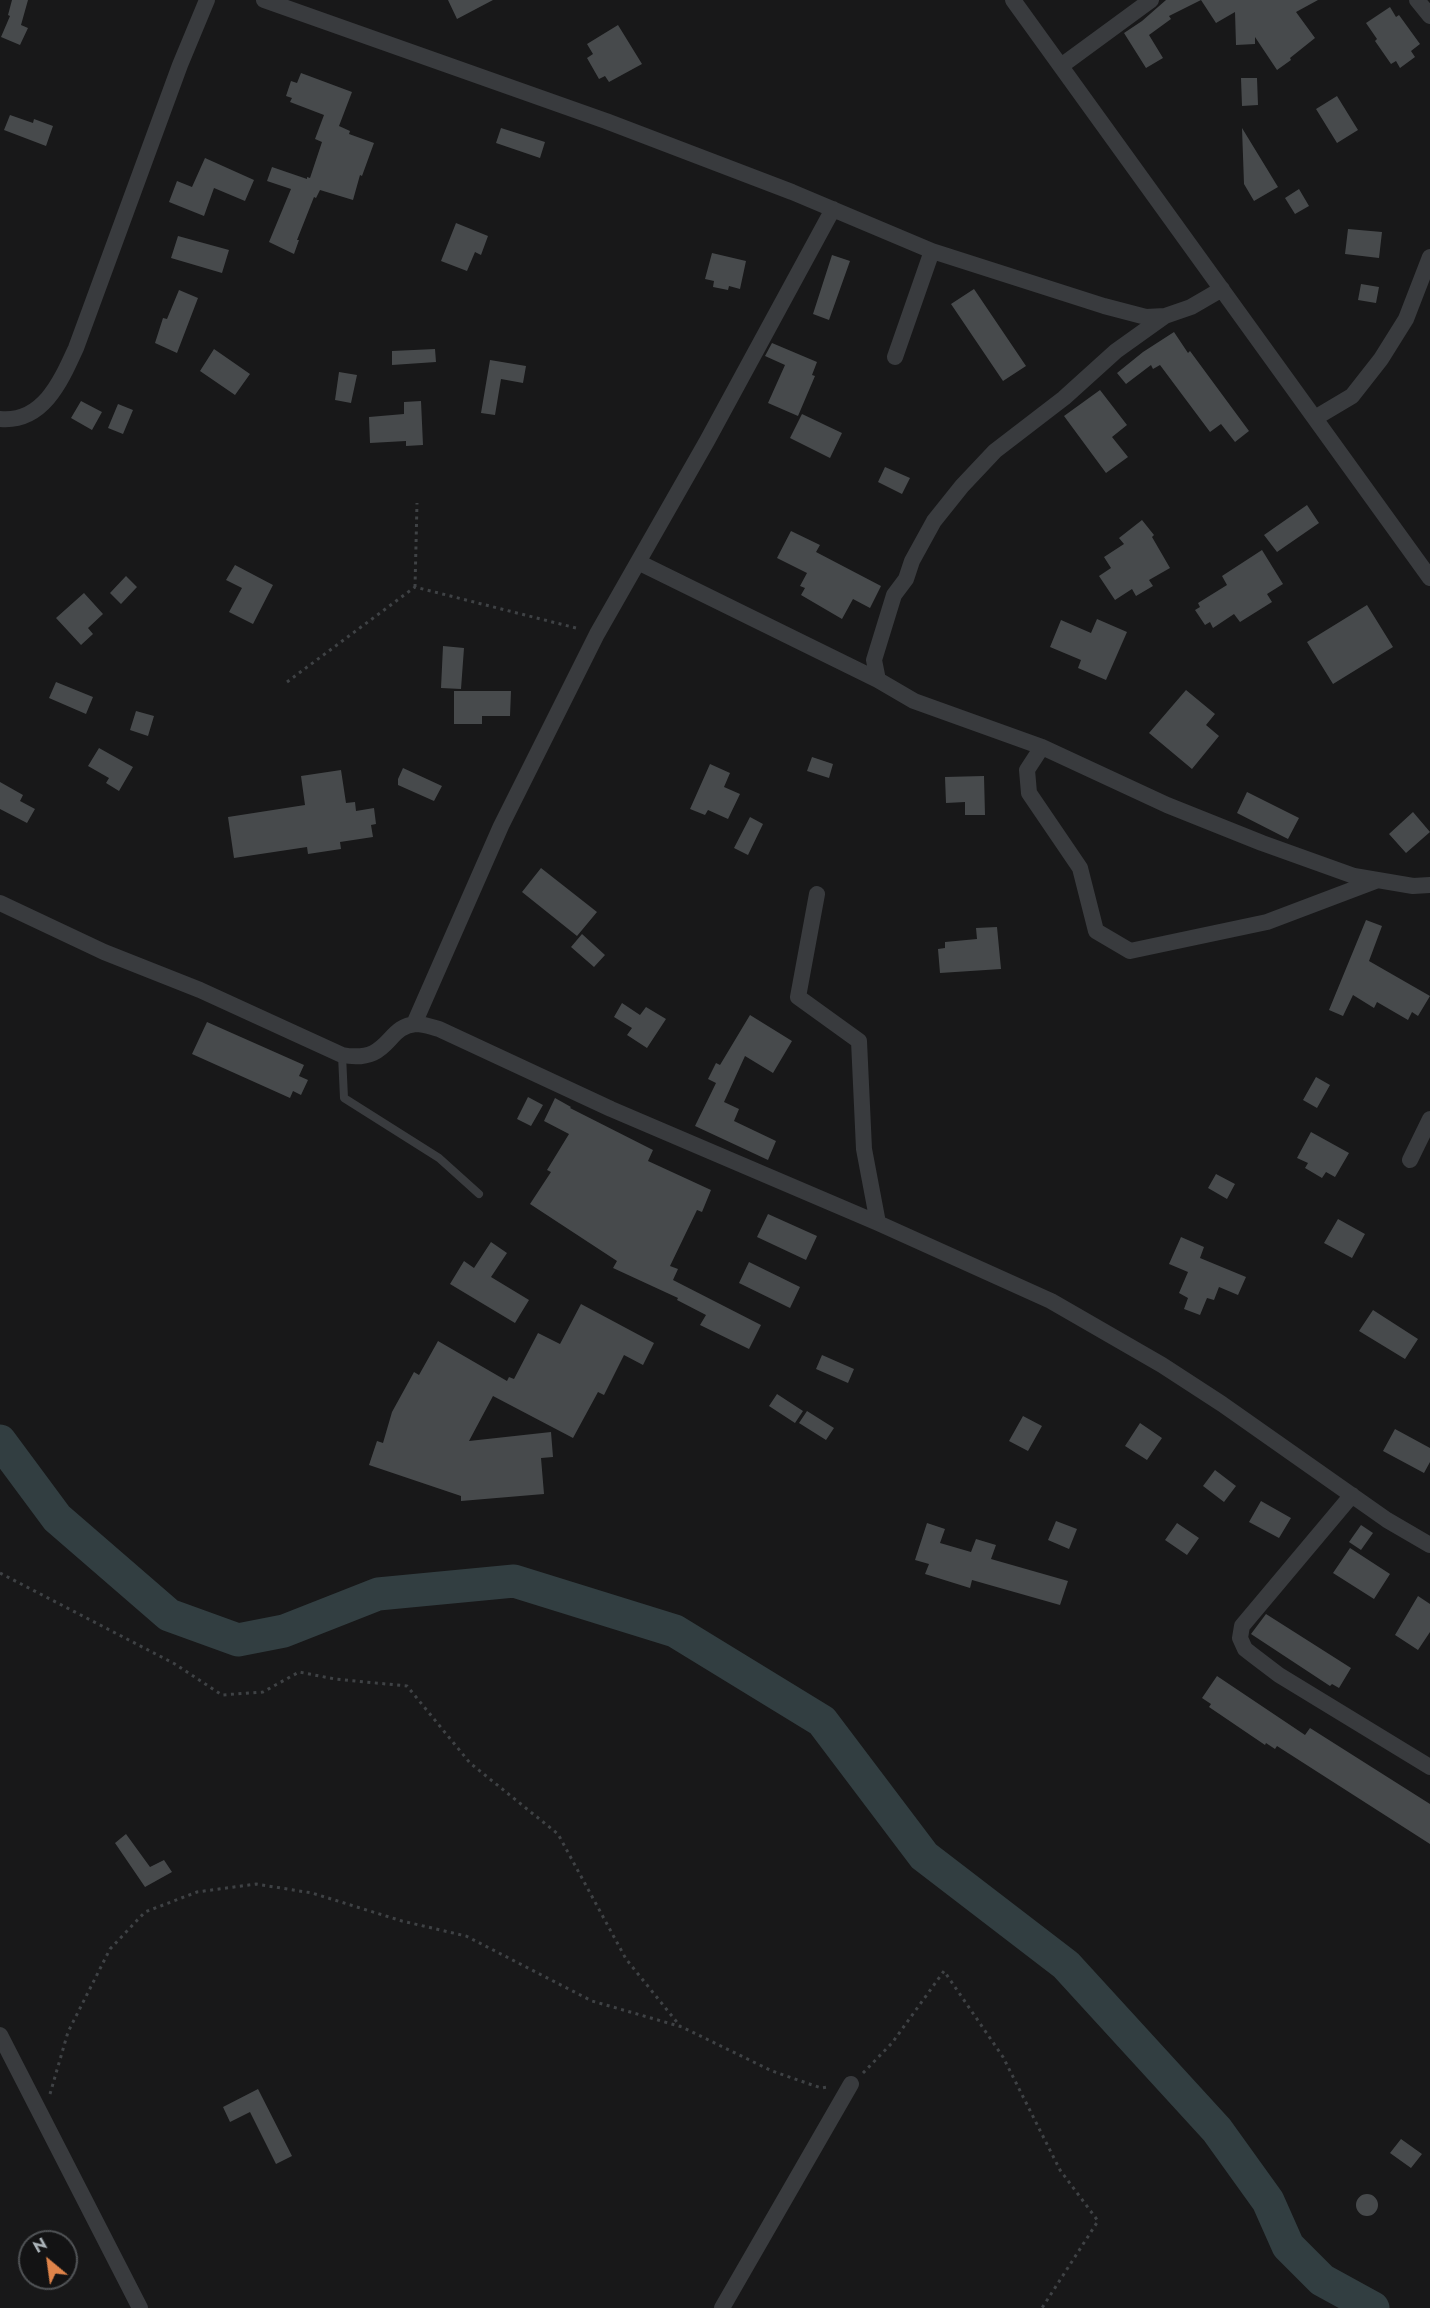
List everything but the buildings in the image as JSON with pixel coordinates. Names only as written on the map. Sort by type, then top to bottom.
[{"type":"street","points":[[0,419],[22,418],[38,410],[65,372],[76,348],[180,65],[207,0]]},
{"type":"street","points":[[264,0],[606,121],[832,209],[932,251],[1104,306],[1146,317],[1165,316],[1191,308],[1222,289]]},
{"type":"street","points":[[1013,0],[1430,578]]},
{"type":"street","points":[[1061,66],[1151,0]]},
{"type":"street","points":[[1417,0],[1430,16]]},
{"type":"street","points":[[414,1024],[501,826],[597,634],[707,441],[832,209]]},
{"type":"street","points":[[895,357],[932,251]]},
{"type":"street","points":[[1315,418],[1352,396],[1381,359],[1406,320],[1430,257]]},
{"type":"street","points":[[878,680],[874,660],[894,595],[906,579],[912,561],[934,521],[995,451],[1064,398],[1116,351],[1165,316]]},
{"type":"street","points":[[638,562],[878,680],[914,701],[1042,747],[1167,805],[1262,843],[1354,876],[1413,886],[1430,885]]},
{"type":"street","points":[[1042,747],[1027,771],[1029,794],[1080,868],[1096,930],[1130,951],[1267,922],[1382,879]]},
{"type":"street","points":[[817,894],[798,997],[859,1041],[864,1149],[878,1223]]},
{"type":"street","points":[[0,903],[104,952],[200,990],[342,1055],[361,1058],[380,1051],[402,1029],[414,1024],[439,1029],[611,1108],[990,1272],[1078,1315],[1222,1404],[1387,1520],[1430,1545]]},
{"type":"street","points":[[1410,1160],[1430,1119]]},
{"type":"street","points":[[1352,1495],[1242,1626],[1240,1638],[1245,1649],[1279,1675],[1430,1767]]},
{"type":"street","points":[[0,2035],[140,2308]]},
{"type":"street","points":[[723,2308],[851,2084]]},
{"type":"lane","points":[[342,1055],[344,1098],[439,1158],[479,1194]]},
{"type":"path","points":[[415,587],[417,503]]},
{"type":"path","points":[[415,587],[597,634]]},
{"type":"path","points":[[287,682],[415,587]]},
{"type":"path","points":[[0,1573],[175,1664],[222,1695],[263,1692],[299,1672],[335,1679],[407,1686],[470,1763],[558,1834],[626,1959],[682,2027]]},
{"type":"path","points":[[43,2119],[68,2032],[110,1949],[145,1911],[197,1892],[256,1884],[312,1893],[402,1921],[466,1936],[592,2001],[682,2027],[772,2071],[821,2088],[851,2084],[892,2043],[944,1971],[1003,2057],[1060,2170],[1098,2221],[1042,2308]]},
{"type":"waterway","points":[[0,1441],[57,1518],[169,1615],[238,1640],[284,1631],[378,1594],[514,1581],[675,1631],[822,1721],[924,1856],[1066,1965],[1217,2130],[1268,2201],[1288,2246],[1322,2280],[1373,2308]]}]
